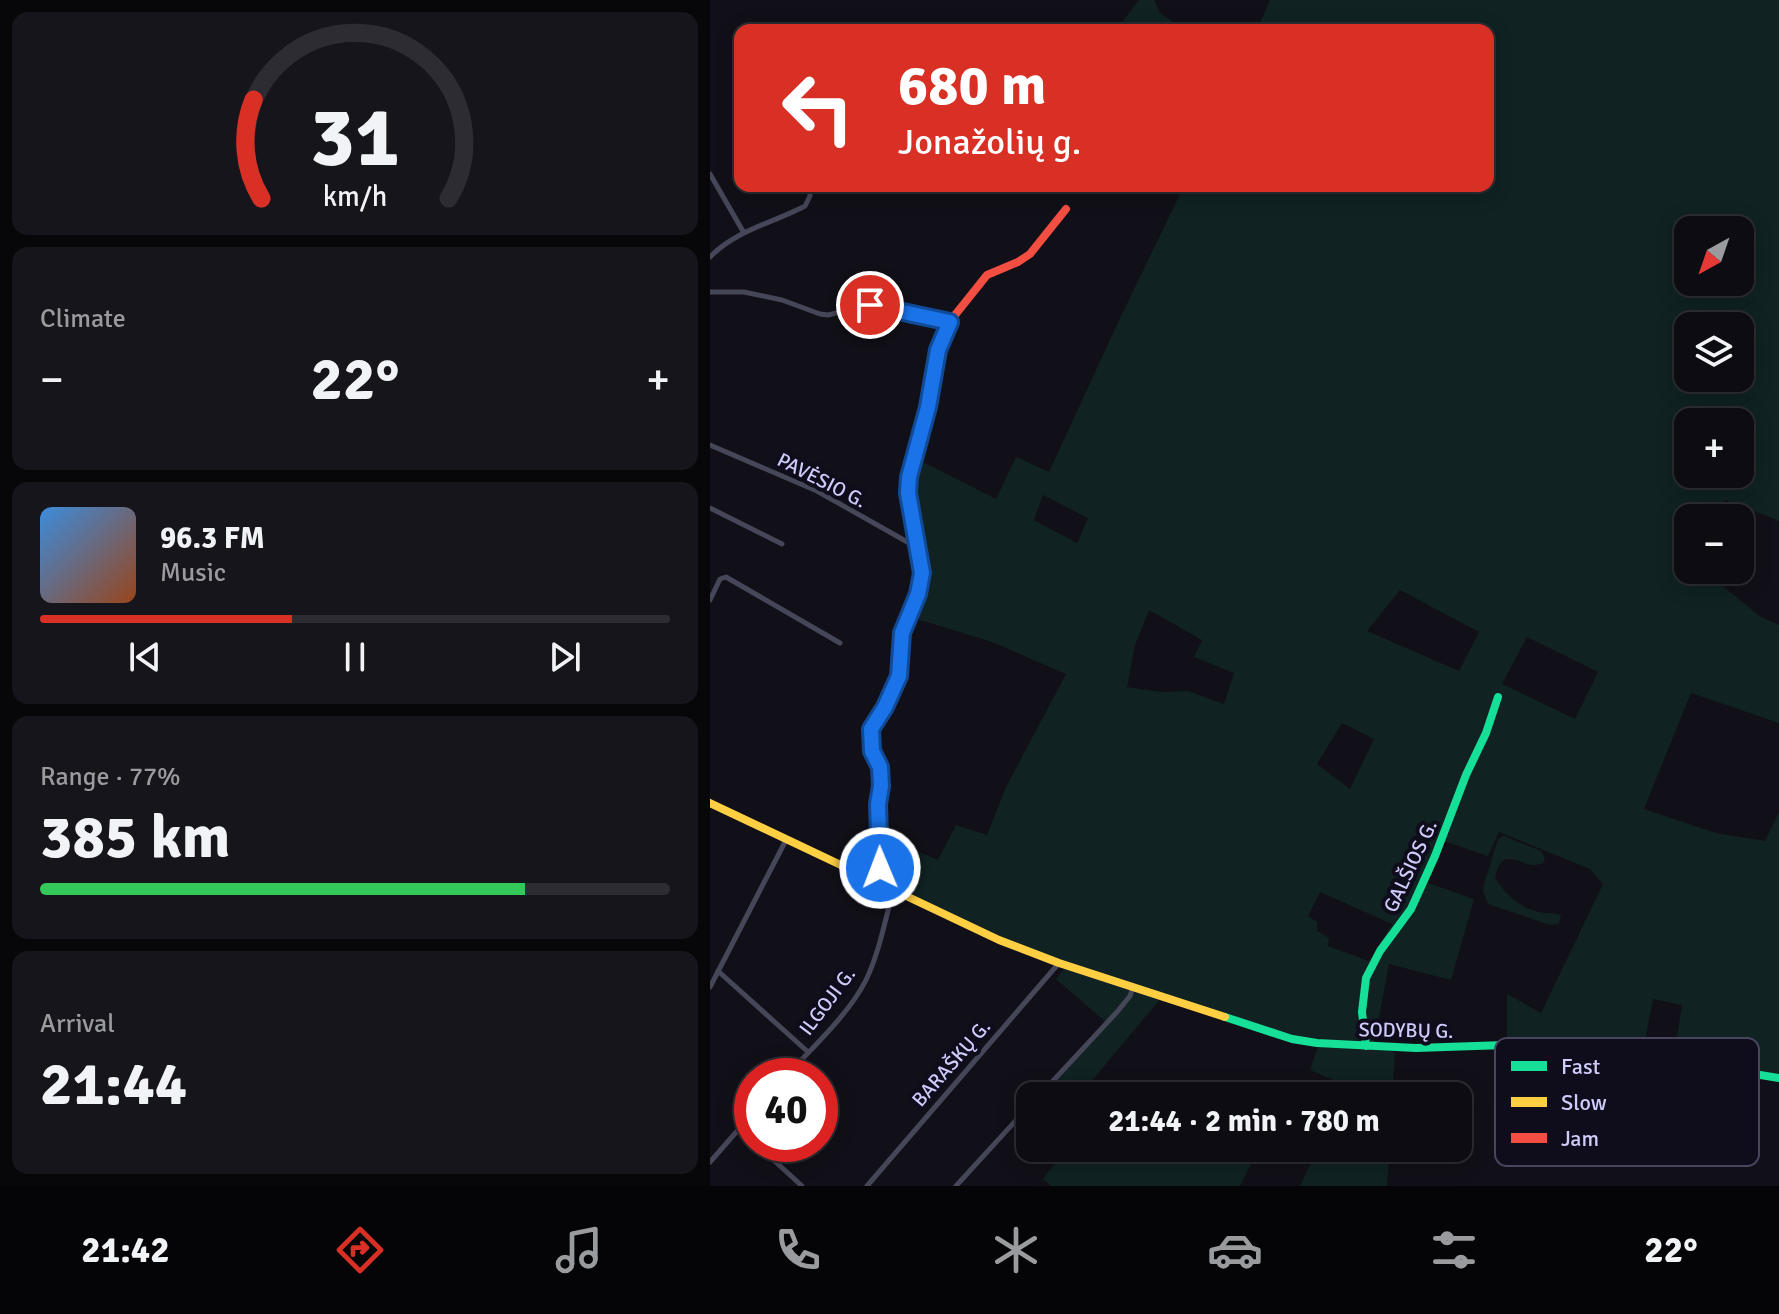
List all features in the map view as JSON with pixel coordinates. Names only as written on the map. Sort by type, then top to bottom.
[{"type":"street","points":[[710,174],[744,233]]},
{"type":"street","points":[[710,257],[744,233],[805,206],[810,192]]},
{"type":"street","points":[[881,886],[880,767],[872,751],[871,729],[899,676],[902,633],[921,583],[921,561],[908,493],[909,477],[928,407],[938,350],[950,322],[987,275],[1030,254],[1066,209]]},
{"type":"street","points":[[710,292],[744,292],[828,315],[870,305],[950,322]]},
{"type":"street","name":"PAVĖSIO G.","points":[[710,445],[817,491],[918,548]]},
{"type":"street","points":[[710,508],[782,544]]},
{"type":"street","points":[[710,600],[720,579],[726,577],[840,643]]},
{"type":"street","name":"GALŠIOS G.","points":[[1366,1046],[1362,1012],[1366,978],[1380,951],[1411,909],[1486,733],[1498,697]]},
{"type":"street","name":"SODYBŲ G.","points":[[710,803],[999,940],[1059,963],[1292,1039],[1416,1048],[1495,1045]]},
{"type":"street","points":[[710,987],[786,840]]},
{"type":"street","name":"ILGOJI G.","points":[[802,1058],[843,1013],[865,982],[893,891]]},
{"type":"street","name":"BARAŠKŲ G.","points":[[867,1186],[1059,963]]},
{"type":"street","points":[[718,971],[808,1052]]},
{"type":"street","points":[[1052,1082],[1117,1012],[1133,987]]},
{"type":"street","name":"SODYBŲ G.","points":[[1759,1075],[1779,1078]]},
{"type":"street","points":[[956,1186],[1016,1120]]},
{"type":"street","points":[[710,1162],[734,1134]]},
{"type":"street","points":[[776,1162],[802,1186]]},
{"type":"shaded area","points":[[1139,0],[1154,0],[1160,13],[1176,24],[1121,24]]},
{"type":"shaded area","points":[[1270,0],[1779,0],[1779,521],[1754,511],[1754,504],[1735,504],[1725,500],[1723,504],[1674,504],[1674,584],[1720,584],[1761,617],[1779,625],[1779,723],[1691,693],[1644,809],[1716,833],[1765,841],[1779,812],[1779,1075],[1759,1072],[1759,1038],[1677,1038],[1682,1005],[1653,999],[1646,1038],[1507,1038],[1507,994],[1541,1013],[1603,884],[1590,869],[1499,832],[1488,856],[1444,841],[1425,882],[1474,899],[1451,980],[1389,964],[1374,1044],[1311,1040],[1286,1034],[1053,957],[984,930],[883,883],[881,836],[938,860],[956,825],[987,835],[1006,787],[1066,674],[992,642],[917,619],[908,622],[921,590],[910,490],[917,459],[996,499],[1016,457],[1049,472],[1181,192],[1494,192],[1494,24],[1260,24]],"holes":[[[1043,495],[1088,518],[1077,543],[1034,520]],[[1400,590],[1479,632],[1459,671],[1367,631]],[[1149,610],[1202,640],[1194,657],[1234,673],[1224,704],[1188,691],[1161,692],[1127,687],[1135,645]],[[1527,637],[1598,672],[1575,719],[1502,684]],[[1342,723],[1374,739],[1350,789],[1317,764]],[[1320,892],[1392,924],[1369,961],[1328,946],[1329,938],[1317,931],[1317,922],[1308,916]]]},
{"type":"shaded area","points":[[1504,836],[1541,851],[1545,859],[1542,864],[1534,865],[1508,859],[1498,867],[1495,878],[1507,894],[1523,906],[1561,915],[1559,924],[1550,925],[1488,904],[1484,884],[1498,839]]},
{"type":"shaded area","points":[[1064,969],[1161,998],[1091,1082],[1056,1082],[1108,1024],[1056,979]]},
{"type":"shaded area","points":[[1318,1047],[1395,1052],[1393,1082],[1338,1082],[1310,1070]]},
{"type":"shaded area","points":[[1056,1162],[1252,1162],[1240,1186],[1051,1186],[1043,1179]]},
{"type":"shaded area","points":[[1311,1162],[1389,1162],[1387,1186],[1300,1186]]},
{"type":"traffic: fast","points":[[881,886],[880,767],[872,751],[871,729],[899,676],[902,633],[921,583],[921,561],[908,486],[938,350],[955,315]]},
{"type":"traffic: fast","points":[[1366,1046],[1362,1012],[1366,978],[1380,951],[1411,909],[1486,733],[1498,697]]},
{"type":"traffic: fast","points":[[1225,1017],[1292,1039],[1317,1043],[1416,1048],[1495,1045]]},
{"type":"traffic: fast","points":[[1759,1075],[1779,1078]]},
{"type":"traffic: slow","points":[[710,803],[999,940],[1059,963],[1225,1017]]},
{"type":"traffic: jam","points":[[955,315],[987,275],[1030,254],[1066,209]]},
{"type":"route","points":[[870,305],[950,322],[938,350],[928,407],[909,477],[908,493],[921,561],[921,583],[902,633],[897,682],[871,729],[872,751],[880,767],[880,868]]}]
